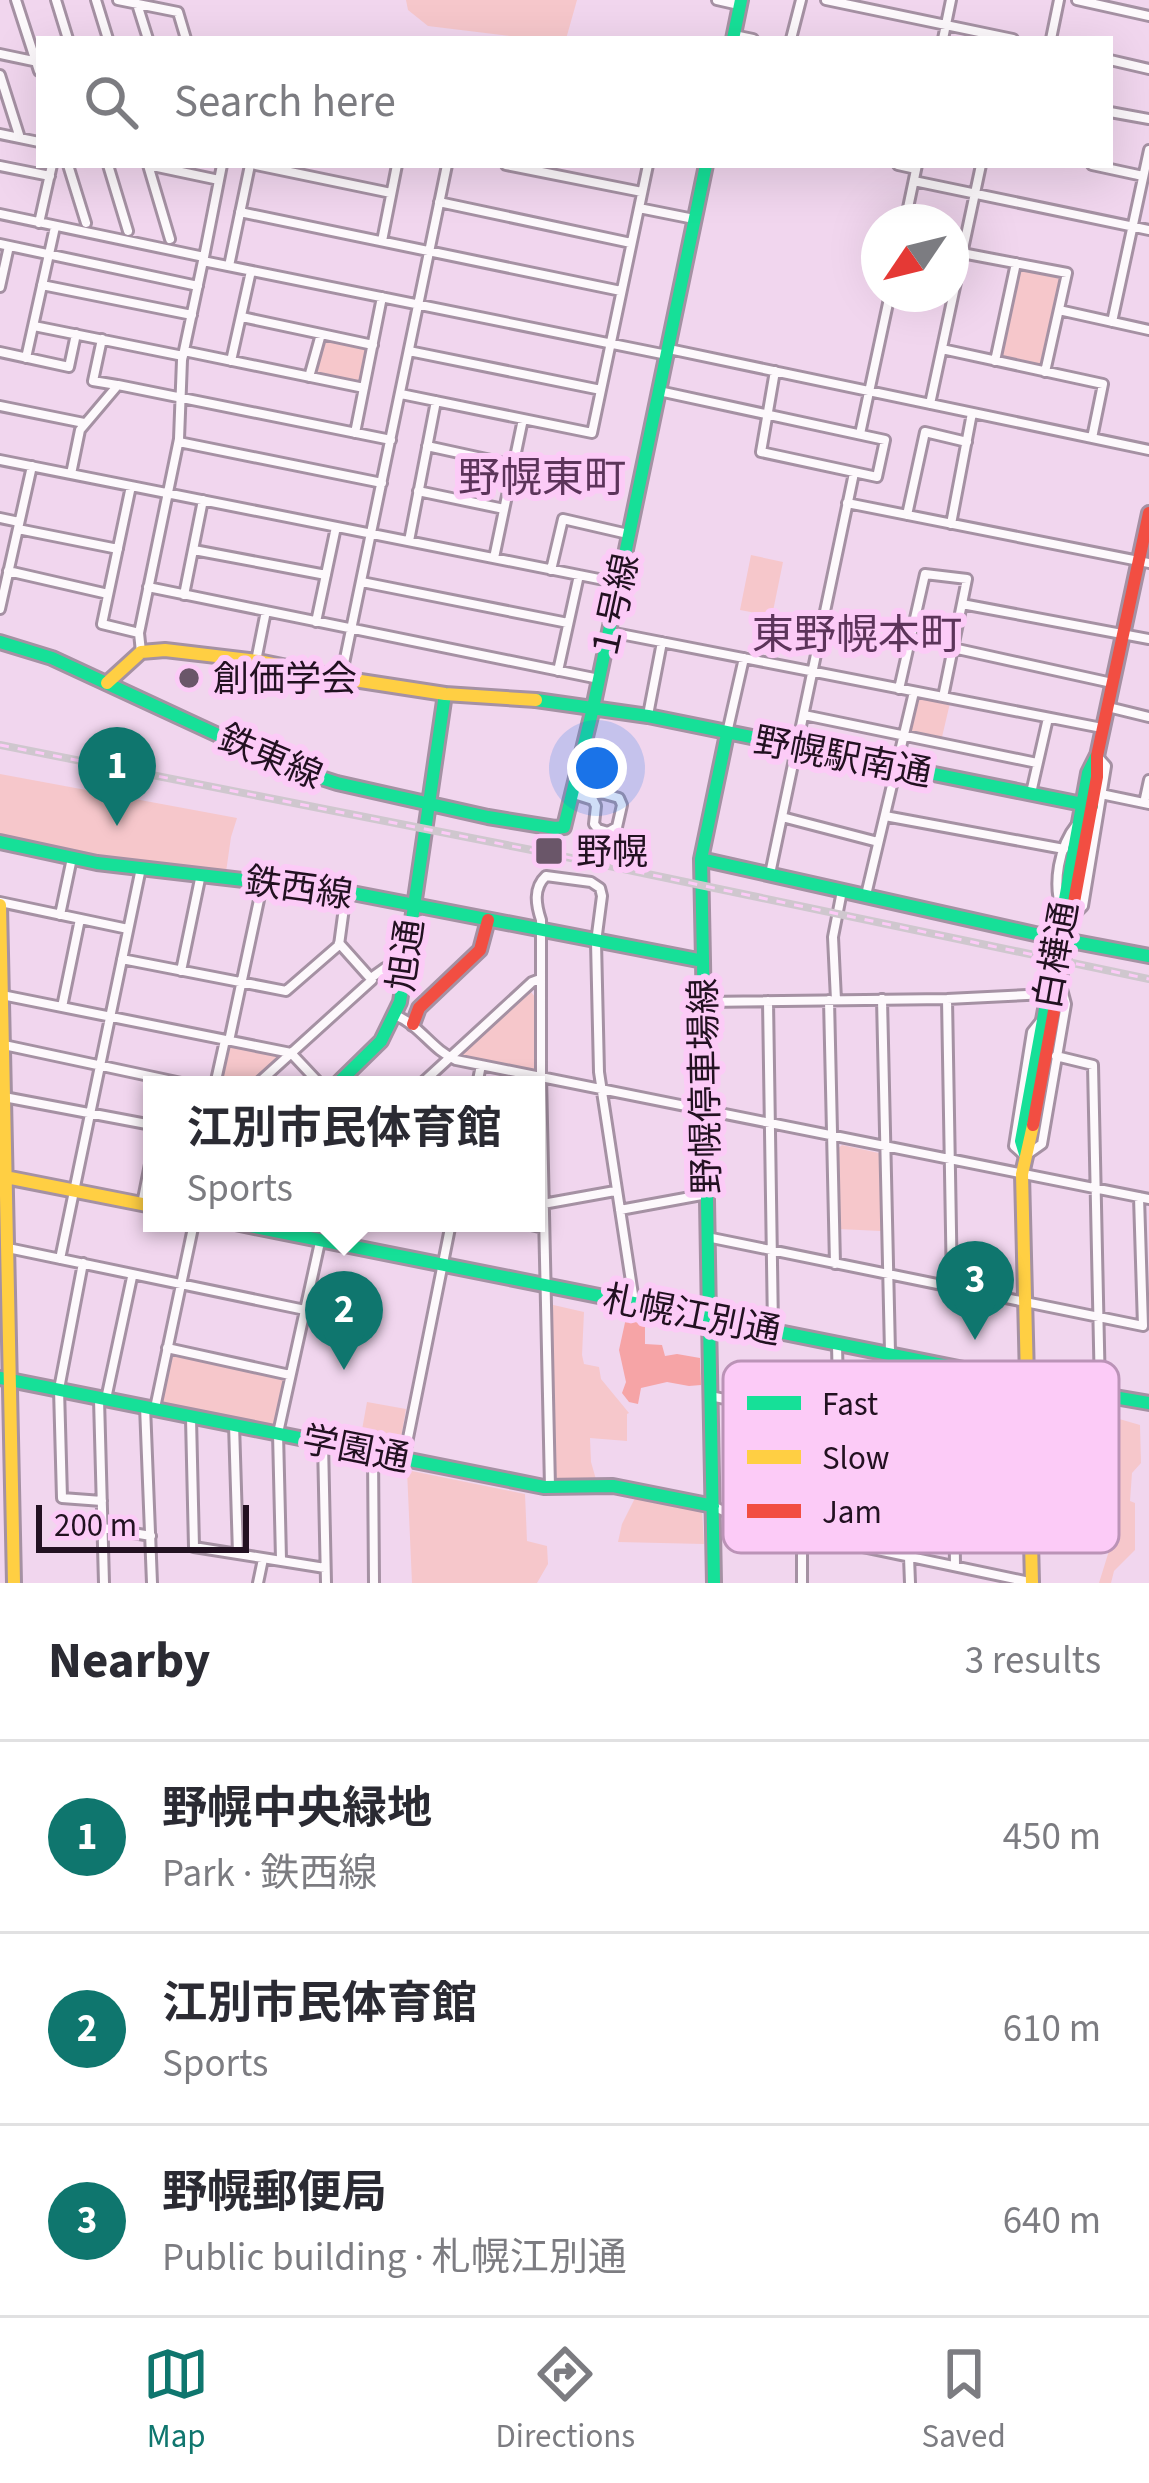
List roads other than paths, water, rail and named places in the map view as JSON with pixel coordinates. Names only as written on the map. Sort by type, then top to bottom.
[{"type":"main road","points":[[734,36],[741,3]]},
{"type":"main road","name":"１号線","points":[[555,828],[567,825],[575,790],[705,168]]},
{"type":"main road","name":"白樺通","points":[[1067,915],[1078,822],[1097,777],[1097,756],[1123,634],[1144,562],[1149,513]]},
{"type":"main road","name":"鉄東線","points":[[0,642],[52,658],[287,766],[346,786],[555,828]]},
{"type":"main road","name":"野幌駅南通","points":[[141,652],[165,650],[256,661],[445,694],[647,716],[1087,805]]},
{"type":"main road","points":[[107,683],[141,652]]},
{"type":"main road","name":"旭通","points":[[346,1076],[381,1041],[395,1015],[445,694]]},
{"type":"main road","points":[[703,961],[701,859],[727,734]]},
{"type":"main road","name":"白樺通","points":[[1025,1156],[1021,1141],[1087,805]]},
{"type":"main road","name":"鉄西線","points":[[0,842],[141,868],[346,892],[596,942]]},
{"type":"main road","points":[[701,859],[1149,956]]},
{"type":"main road","points":[[0,904],[5,1379],[16,1583],[0,1580]]},
{"type":"main road","points":[[413,1024],[419,1008],[480,950],[488,920]]},
{"type":"main road","name":"白樺通","points":[[1027,1361],[1022,1174],[1060,981],[1062,940]]},
{"type":"main road","name":"野幌停車場線","points":[[596,942],[703,961],[715,1583]]},
{"type":"main road","points":[[3,1176],[143,1204]]},
{"type":"main road","name":"札幌江別通","points":[[280,1232],[927,1361]]},
{"type":"main road","name":"学園通","points":[[5,1379],[550,1487],[613,1486],[712,1506]]},
{"type":"main road","name":"札幌江別通","points":[[1119,1397],[1149,1403]]},
{"type":"main road","name":"白樺通","points":[[1032,1553],[1033,1583]]},
{"type":"street","points":[[16,0],[36,59]]},
{"type":"street","points":[[56,0],[67,36]]},
{"type":"street","points":[[96,0],[107,36]]},
{"type":"street","points":[[118,0],[178,12],[186,36]]},
{"type":"street","points":[[717,0],[741,3]]},
{"type":"street","points":[[792,36],[801,0]]},
{"type":"street","points":[[826,0],[1000,36]]},
{"type":"street","points":[[944,36],[951,0]]},
{"type":"street","points":[[1052,36],[1059,0]]},
{"type":"street","points":[[1077,0],[1149,16]]},
{"type":"street","points":[[137,4],[147,36]]},
{"type":"street","points":[[0,54],[36,64]]},
{"type":"street","points":[[1113,61],[1149,69]]},
{"type":"street","points":[[0,75],[20,138]]},
{"type":"street","points":[[1113,113],[1149,119]]},
{"type":"street","points":[[0,134],[36,141]]},
{"type":"street","points":[[1112,322],[1149,150]]},
{"type":"street","points":[[0,166],[50,176]]},
{"type":"street","points":[[39,223],[51,168]]},
{"type":"street","points":[[69,168],[86,223]]},
{"type":"street","points":[[109,168],[128,231]]},
{"type":"street","points":[[149,168],[170,239]]},
{"type":"street","points":[[141,652],[139,633],[178,442],[184,354],[221,168]]},
{"type":"street","points":[[229,266],[252,168]]},
{"type":"street","points":[[268,168],[391,193]]},
{"type":"street","points":[[382,242],[396,168]]},
{"type":"street","points":[[341,678],[446,168]]},
{"type":"street","points":[[521,168],[642,192]]},
{"type":"street","points":[[401,394],[592,433],[647,168]]},
{"type":"street","points":[[909,204],[916,168]]},
{"type":"street","points":[[969,221],[980,168]]},
{"type":"street","points":[[1106,168],[1143,176]]},
{"type":"street","points":[[189,169],[219,180]]},
{"type":"street","points":[[914,181],[1149,230]]},
{"type":"street","points":[[439,202],[632,243]]},
{"type":"street","points":[[639,208],[694,219]]},
{"type":"street","points":[[240,212],[621,291]]},
{"type":"street","points":[[0,214],[251,271],[610,344],[775,371],[1149,450]]},
{"type":"street","points":[[26,358],[56,226]]},
{"type":"street","points":[[0,287],[4,245],[198,286]]},
{"type":"street","points":[[969,254],[1066,273],[1045,372]]},
{"type":"street","points":[[994,361],[1016,263]]},
{"type":"street","points":[[231,361],[251,271]]},
{"type":"street","points":[[43,285],[192,315]]},
{"type":"street","points":[[355,433],[382,297]]},
{"type":"street","points":[[1059,310],[1149,330]]},
{"type":"street","points":[[860,434],[886,312]]},
{"type":"street","points":[[930,404],[949,312]]},
{"type":"street","points":[[242,317],[373,345]]},
{"type":"street","points":[[34,326],[364,388]]},
{"type":"street","points":[[0,352],[69,367],[76,334]]},
{"type":"street","points":[[309,377],[321,334]]},
{"type":"street","points":[[102,339],[93,381],[392,440]]},
{"type":"street","points":[[941,349],[1103,384],[1092,438]]},
{"type":"street","points":[[409,351],[601,390]]},
{"type":"street","points":[[659,391],[767,414],[860,434],[885,440],[877,477],[761,452],[767,414],[775,371]]},
{"type":"street","points":[[71,474],[80,430],[118,386]]},
{"type":"street","points":[[409,542],[436,401]]},
{"type":"street","points":[[0,406],[86,424]]},
{"type":"street","points":[[951,524],[972,413]]},
{"type":"street","points":[[494,558],[523,419]]},
{"type":"street","points":[[907,515],[925,432],[967,442]]},
{"type":"street","points":[[178,442],[382,483]]},
{"type":"street","points":[[427,446],[514,465]]},
{"type":"street","points":[[0,460],[619,583]]},
{"type":"street","points":[[0,609],[32,466]]},
{"type":"street","points":[[770,874],[854,472]]},
{"type":"street","points":[[131,486],[102,624],[139,633]]},
{"type":"street","points":[[418,491],[504,509]]},
{"type":"street","points":[[184,595],[203,500]]},
{"type":"street","points":[[847,503],[1144,562]]},
{"type":"street","points":[[0,518],[118,549]]},
{"type":"street","points":[[551,569],[563,519],[629,534]]},
{"type":"street","points":[[316,622],[337,527]]},
{"type":"street","points":[[194,550],[326,575]]},
{"type":"street","points":[[8,571],[108,594]]},
{"type":"street","points":[[899,689],[925,574],[967,579],[943,697]]},
{"type":"street","points":[[558,671],[579,575]]},
{"type":"street","points":[[362,582],[568,623]]},
{"type":"street","points":[[148,587],[598,680]]},
{"type":"street","points":[[962,604],[1149,639]]},
{"type":"street","points":[[256,661],[266,611]]},
{"type":"street","points":[[608,632],[1103,729]]},
{"type":"street","points":[[647,716],[662,642]]},
{"type":"street","points":[[953,648],[1114,683]]},
{"type":"street","points":[[727,734],[744,658]]},
{"type":"street","points":[[866,896],[914,692]]},
{"type":"street","points":[[1108,707],[1149,717]]},
{"type":"street","points":[[803,715],[1037,763]]},
{"type":"street","points":[[1031,793],[1048,718]]},
{"type":"street","points":[[1078,822],[1064,849],[1056,894],[1067,915],[1083,906],[1106,766],[1097,756]]},
{"type":"street","points":[[1101,794],[1146,803],[1149,781]]},
{"type":"street","points":[[575,790],[619,798],[617,827],[608,832],[598,829],[593,800],[575,790]]},
{"type":"street","points":[[884,816],[1064,849]]},
{"type":"street","points":[[782,818],[878,842]]},
{"type":"street","points":[[60,915],[72,858]]},
{"type":"street","points":[[60,1259],[141,868]]},
{"type":"street","points":[[181,970],[201,874]]},
{"type":"street","points":[[541,1076],[536,897],[542,880],[553,875],[601,888],[596,942],[599,1072],[634,1302]]},
{"type":"street","points":[[217,1076],[263,881]]},
{"type":"street","points":[[835,1264],[832,938],[842,891]]},
{"type":"street","points":[[122,958],[286,991],[339,944],[346,892]]},
{"type":"street","points":[[0,904],[128,929]]},
{"type":"street","points":[[62,1007],[80,919]]},
{"type":"street","points":[[266,1076],[372,980],[339,944]]},
{"type":"street","points":[[370,978],[385,968],[404,968]]},
{"type":"street","points":[[429,1076],[540,979]]},
{"type":"street","points":[[1025,1156],[1042,1144],[1066,1004],[1060,981]]},
{"type":"street","points":[[704,1002],[1048,994]]},
{"type":"street","points":[[2,995],[291,1053],[313,1076]]},
{"type":"street","points":[[882,999],[890,1354]]},
{"type":"street","points":[[947,999],[952,1288]]},
{"type":"street","points":[[768,1001],[773,1330]]},
{"type":"street","points":[[395,1015],[413,1024],[449,1057],[536,1076]]},
{"type":"street","points":[[4,1045],[148,1076]]},
{"type":"street","points":[[1056,1057],[1093,1065],[1100,1361]]},
{"type":"street","points":[[479,1076],[481,1065]]},
{"type":"street","points":[[545,1078],[1144,1198],[1143,1326],[707,1238]]},
{"type":"street","points":[[4,1096],[143,1123]]},
{"type":"street","points":[[545,1204],[615,1191]]},
{"type":"street","points":[[620,1210],[707,1194]]},
{"type":"street","points":[[152,1583],[150,1407],[192,1232]]},
{"type":"street","points":[[336,1243],[338,1232]]},
{"type":"street","points":[[404,1458],[449,1232]]},
{"type":"street","points":[[544,1232],[550,1487]]},
{"type":"street","points":[[281,1559],[278,1432],[320,1240]]},
{"type":"street","points":[[6,1256],[60,1259],[304,1310]]},
{"type":"street","points":[[83,1264],[59,1389],[62,1498],[102,1501]]},
{"type":"street","points":[[104,1583],[103,1398],[132,1276]]},
{"type":"street","points":[[837,1343],[838,1361]]},
{"type":"street","points":[[167,1348],[290,1375]]},
{"type":"street","points":[[710,1396],[723,1399]]},
{"type":"street","points":[[191,1416],[194,1546],[325,1568]]},
{"type":"street","points":[[234,1424],[238,1554]]},
{"type":"street","points":[[323,1442],[326,1583]]},
{"type":"street","points":[[373,1451],[374,1583]]},
{"type":"street","points":[[712,1506],[723,1511]]},
{"type":"street","points":[[103,1528],[151,1536]]},
{"type":"street","points":[[893,1553],[1033,1583]]},
{"type":"street","points":[[955,1553],[955,1566]]},
{"type":"street","points":[[909,1557],[910,1583]]},
{"type":"street","points":[[258,1583],[263,1559]]},
{"type":"railway","points":[[0,745],[1149,979]]},
{"type":"place","name":"創価学会","points":[[189,678]]},
{"type":"place","name":"野幌中央緑地","points":[[117,826]]},
{"type":"place","name":"野幌","points":[[549,851]]},
{"type":"place","name":"野幌郵便局","points":[[975,1340]]},
{"type":"place","name":"江別市民体育館","points":[[344,1370]]},
{"type":"district","name":"野幌東町","points":[[542,477]]},
{"type":"district","name":"東野幌本町","points":[[857,634]]}]
